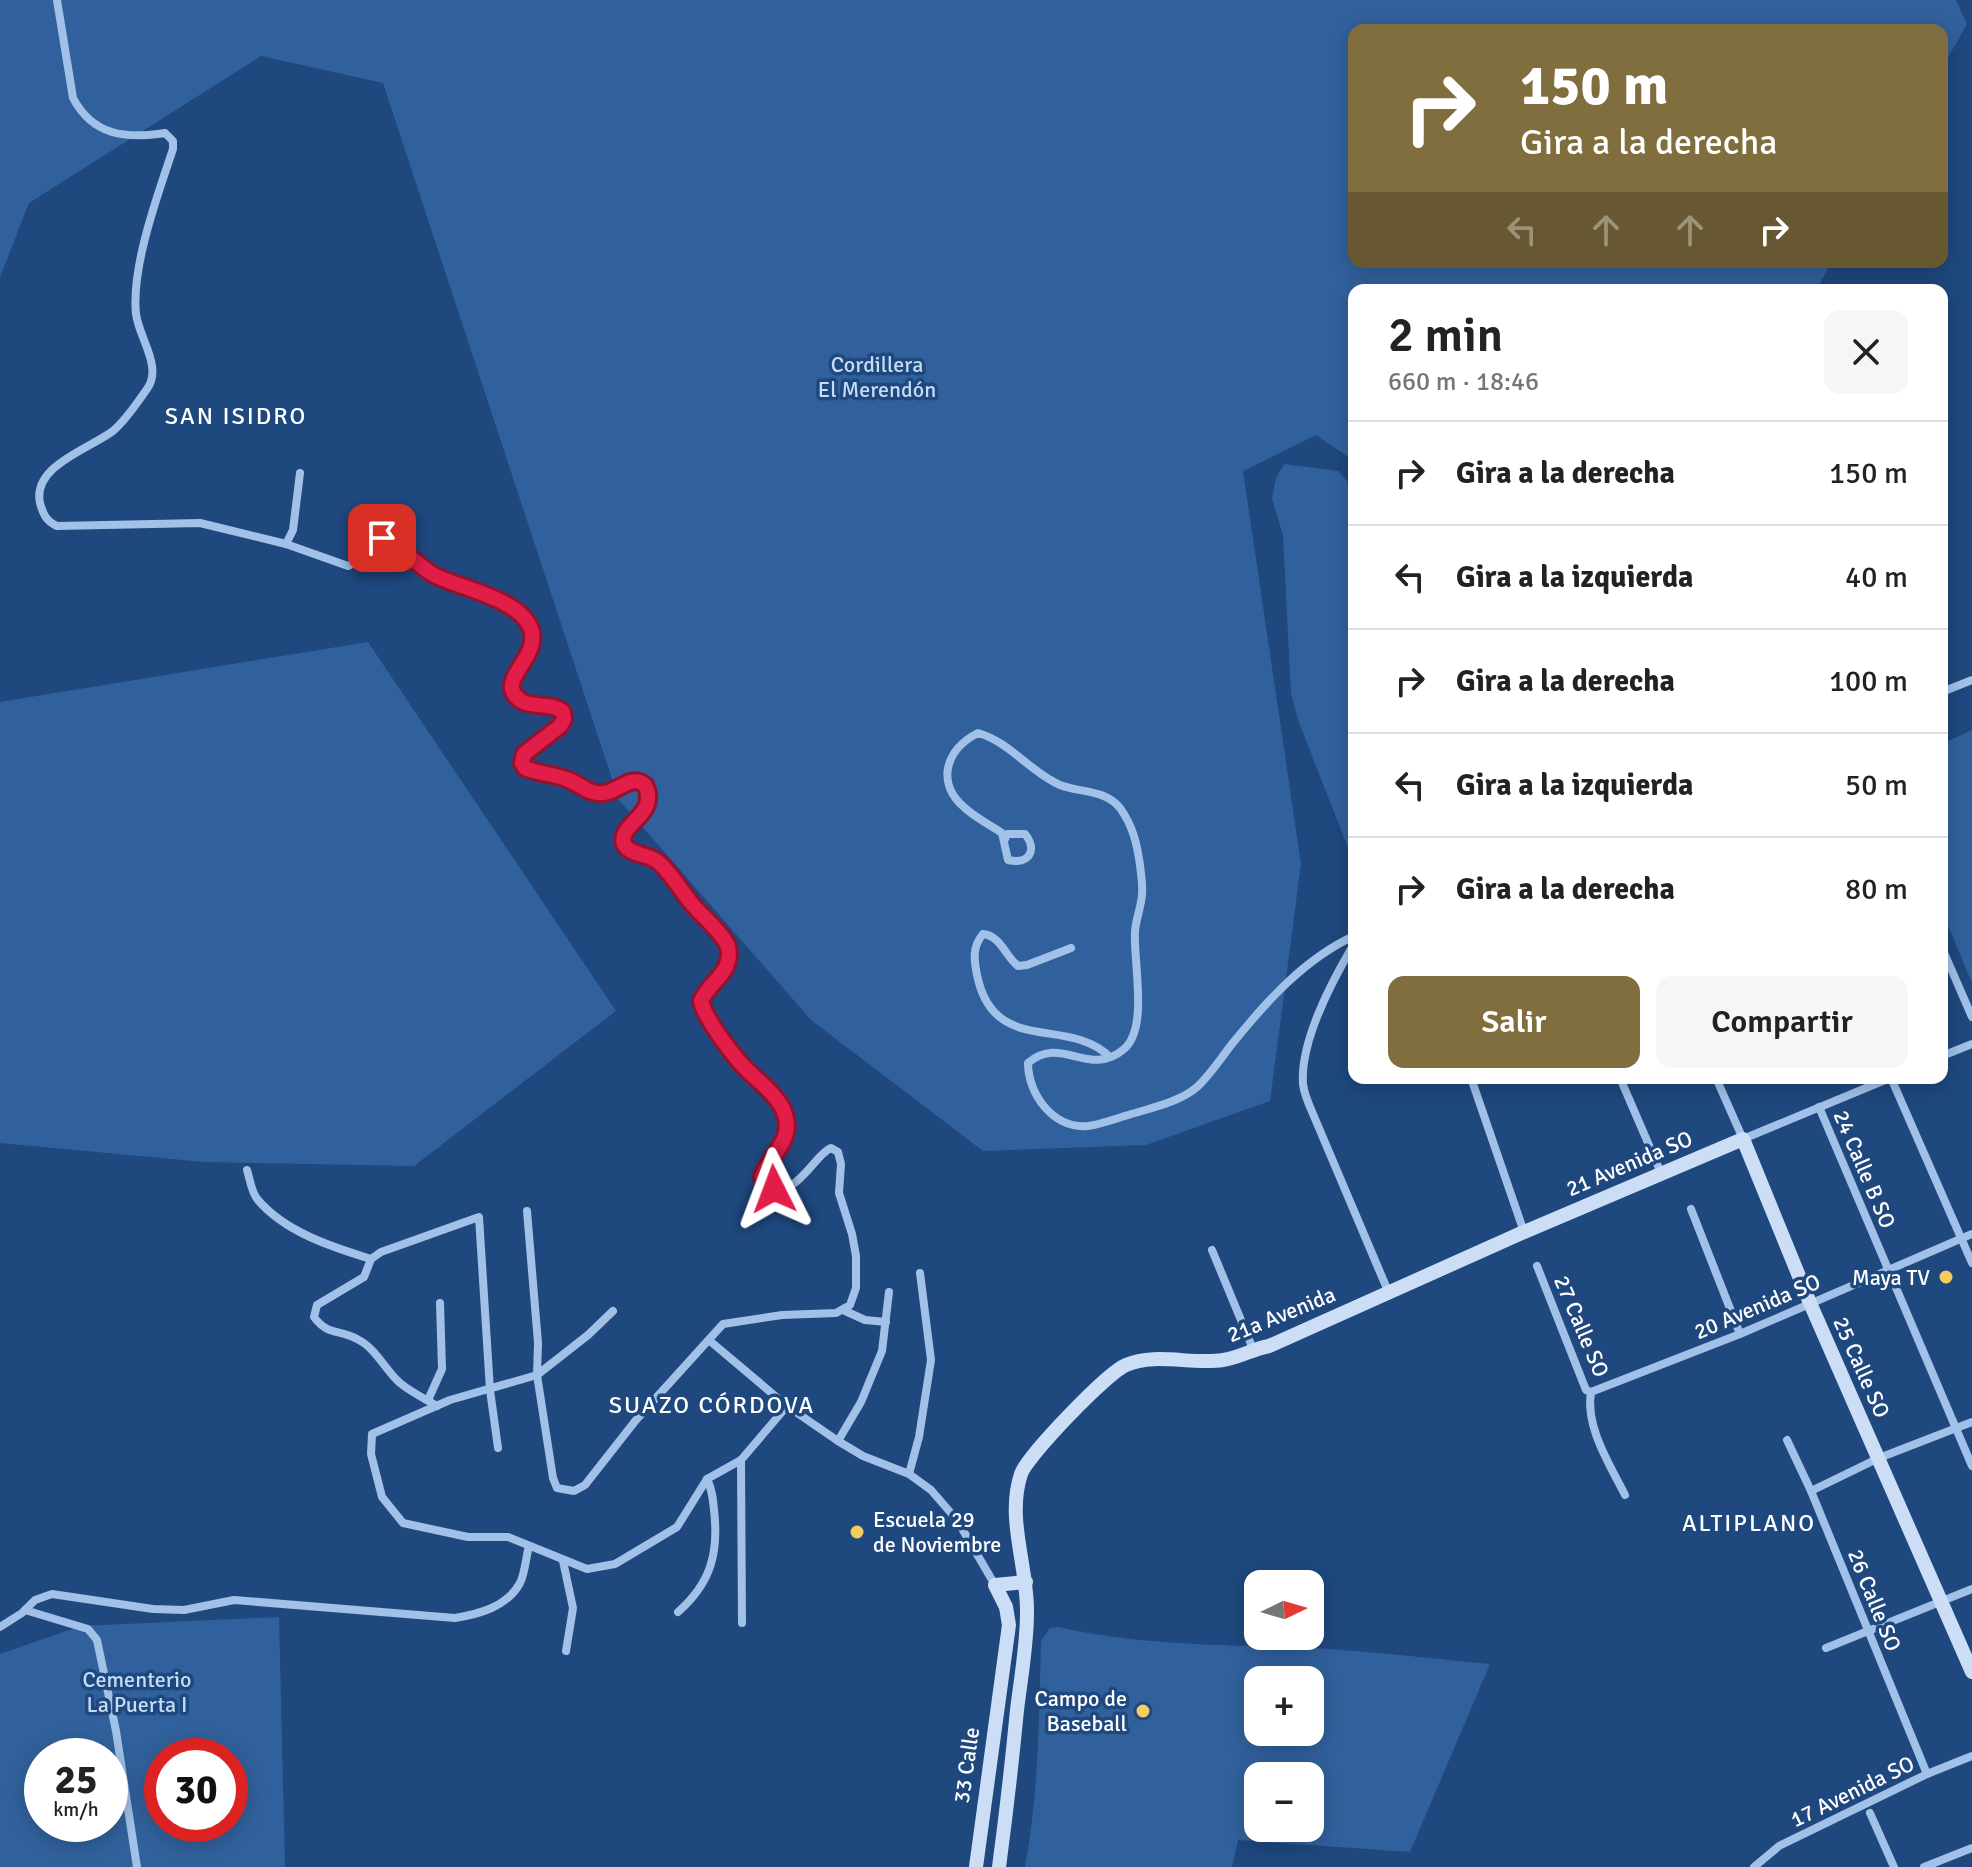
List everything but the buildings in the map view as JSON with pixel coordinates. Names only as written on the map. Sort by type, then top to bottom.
[{"type":"street","points":[[57,0],[73,98],[80,111],[109,133],[165,133],[173,141],[173,149],[152,211],[135,299],[140,335],[153,366],[153,379],[115,429],[51,470],[41,483],[39,497],[42,514],[57,526],[200,523],[286,544],[348,566],[357,562],[374,541],[391,540],[431,574],[485,594],[512,608],[526,620],[531,629],[531,647],[514,678],[514,694],[525,702],[557,707],[563,712],[564,719],[560,726],[524,754],[522,763],[531,771],[562,778],[595,793],[607,793],[631,781],[645,785],[649,795],[646,808],[628,829],[625,846],[657,861],[724,939],[730,955],[729,963],[703,995],[702,1006],[744,1066],[767,1087],[783,1110],[787,1128],[785,1136],[763,1173],[763,1183],[774,1189],[790,1185],[803,1177],[825,1150],[836,1150],[840,1156],[839,1193],[856,1256],[854,1298],[843,1310]]},
{"type":"street","points":[[286,544],[293,530],[300,473]]},
{"type":"street","points":[[1948,690],[1972,680]]},
{"type":"street","points":[[1005,839],[1002,833],[963,807],[949,786],[947,770],[952,756],[963,741],[978,733],[994,738],[1060,785],[1091,790],[1117,804],[1133,827],[1142,895],[1135,929],[1135,1036],[1124,1049],[1110,1057],[1092,1060],[1051,1051],[1039,1054],[1028,1063],[1030,1085],[1037,1100],[1061,1120],[1086,1126],[1161,1106],[1196,1088],[1258,1012],[1315,957],[1348,939]]},
{"type":"street","points":[[1071,948],[1018,966],[992,935],[983,934],[974,957],[979,984],[988,1005],[1004,1022],[1024,1031],[1089,1042],[1110,1057]]},
{"type":"street","points":[[1348,955],[1321,1004],[1307,1051],[1303,1086],[1388,1291]]},
{"type":"street","points":[[1948,962],[1972,1017]]},
{"type":"street","points":[[1948,1054],[1972,1044]]},
{"type":"street","points":[[1473,1084],[1524,1232]]},
{"type":"street","points":[[1623,1084],[1661,1173]]},
{"type":"street","name":"25 Calle SO","points":[[1719,1084],[1810,1303],[1972,1672]]},
{"type":"street","name":"21 Avenida SO","points":[[1388,1291],[1875,1084]]},
{"type":"street","points":[[1893,1084],[1972,1263]]},
{"type":"street","name":"24 Calle B SO","points":[[1819,1107],[1972,1466]]},
{"type":"street","points":[[247,1170],[255,1197],[279,1219],[301,1232],[371,1259]]},
{"type":"street","points":[[1691,1209],[1740,1334]]},
{"type":"street","points":[[527,1211],[538,1343],[537,1375],[557,1488],[574,1491],[595,1476],[636,1420],[710,1341],[718,1328],[733,1321],[843,1310],[865,1320],[886,1322]]},
{"type":"street","points":[[437,1406],[400,1383],[365,1344],[354,1337],[321,1327],[314,1317],[317,1305],[364,1277],[371,1259],[396,1245],[479,1217],[490,1390],[498,1448]]},
{"type":"street","name":"20 Avenida SO","points":[[1594,1391],[1740,1334],[1972,1234]]},
{"type":"street","points":[[1212,1250],[1253,1349]]},
{"type":"street","name":"27 Calle SO","points":[[1537,1266],[1586,1390],[1594,1391],[1592,1416],[1602,1450],[1625,1495]]},
{"type":"street","points":[[909,1474],[919,1437],[931,1360],[920,1273]]},
{"type":"street","name":"21a Avenida","points":[[1032,1455],[1092,1394],[1126,1365],[1157,1359],[1192,1362],[1226,1360],[1269,1346],[1388,1291]]},
{"type":"street","points":[[838,1441],[861,1402],[876,1367],[885,1337],[889,1292]]},
{"type":"street","points":[[428,1400],[442,1369],[440,1303]]},
{"type":"street","points":[[613,1311],[537,1375],[437,1406],[372,1434],[371,1454],[382,1497],[403,1523],[468,1537],[508,1537],[587,1569],[615,1564],[677,1527],[707,1479],[741,1460],[787,1406]]},
{"type":"street","points":[[710,1341],[787,1406],[838,1441],[889,1468],[909,1474],[931,1490],[957,1520],[995,1585],[1026,1582]]},
{"type":"street","points":[[1811,1491],[1879,1458],[1972,1422]]},
{"type":"street","name":"26 Calle SO","points":[[1787,1440],[1811,1491],[1927,1774]]},
{"type":"street","name":"33 Calle","points":[[999,1867],[1027,1629],[1026,1582],[1015,1517],[1016,1495],[1022,1472],[1032,1455]]},
{"type":"street","points":[[741,1460],[742,1623]]},
{"type":"street","points":[[678,1612],[692,1600],[704,1581],[715,1550],[717,1532],[711,1487],[707,1479]]},
{"type":"street","points":[[0,1627],[35,1600],[52,1594],[153,1609],[184,1610],[234,1600],[455,1618],[476,1615],[497,1606],[520,1583],[529,1546]]},
{"type":"street","points":[[563,1561],[573,1608],[566,1651]]},
{"type":"street","name":"33 Calle","points":[[976,1867],[1009,1625],[1006,1607],[995,1585]]},
{"type":"street","points":[[1826,1648],[1972,1589]]},
{"type":"street","points":[[25,1610],[88,1629],[97,1640],[116,1731],[137,1867]]},
{"type":"street","points":[[1003,1669],[1022,1672]]},
{"type":"street","name":"17 Avenida SO","points":[[1754,1867],[1779,1846],[1927,1774],[1972,1756]]},
{"type":"street","points":[[1870,1813],[1894,1867]]},
{"type":"street","points":[[980,1826],[1004,1829]]},
{"type":"street","points":[[1924,1867],[1972,1848]]},
{"type":"green space","name":"Cordillera El Merendón","points":[[0,0],[1956,0],[1967,24],[1948,57],[1948,24],[1348,24],[1348,268],[1829,268],[1819,284],[1348,284],[1348,457],[1316,435],[1243,471],[1301,864],[1270,1101],[1146,1145],[983,1151],[811,1020],[619,800],[383,83],[261,56],[29,203],[0,277]]},
{"type":"green space","points":[[1284,464],[1338,471],[1348,482],[1348,848],[1298,720],[1291,693],[1283,535],[1272,499],[1276,478]]},
{"type":"green space","points":[[368,642],[616,1011],[414,1166],[204,1162],[0,1143],[0,702]]},
{"type":"green space","points":[[1972,730],[1972,983],[1948,925],[1948,741]]},
{"type":"green space","name":"Cementerio La Puerta I","points":[[279,1617],[285,1867],[0,1867],[0,1654],[81,1626]]},
{"type":"green space","points":[[1058,1627],[1144,1640],[1244,1645],[1244,1650],[1324,1649],[1490,1664],[1410,1852],[1267,1842],[1324,1842],[1324,1762],[1244,1762],[1244,1840],[1238,1840],[1232,1867],[1025,1867],[1036,1782],[1041,1641],[1050,1628]]},
{"type":"place","name":"Maya TV","points":[[1946,1277]]},
{"type":"place","name":"Escuela 29 de Noviembre","points":[[857,1532]]},
{"type":"place","name":"Campo de Baseball","points":[[1143,1711]]},
{"type":"district","name":"SAN ISIDRO","points":[[236,416]]},
{"type":"district","name":"SUAZO CÓRDOVA","points":[[712,1405]]},
{"type":"district","name":"ALTIPLANO","points":[[1749,1523]]},
{"type":"route","points":[[382,538],[397,544],[403,554],[431,574],[485,594],[520,613],[526,620],[531,629],[531,647],[514,678],[514,694],[536,706],[557,707],[563,712],[564,719],[560,726],[524,754],[522,763],[525,768],[571,781],[595,793],[607,793],[631,781],[645,785],[649,800],[639,818],[628,829],[625,846],[657,861],[728,946],[730,955],[727,968],[701,1001],[705,1012],[744,1066],[767,1087],[783,1110],[787,1128],[785,1136],[762,1176],[765,1185],[774,1189]]}]
